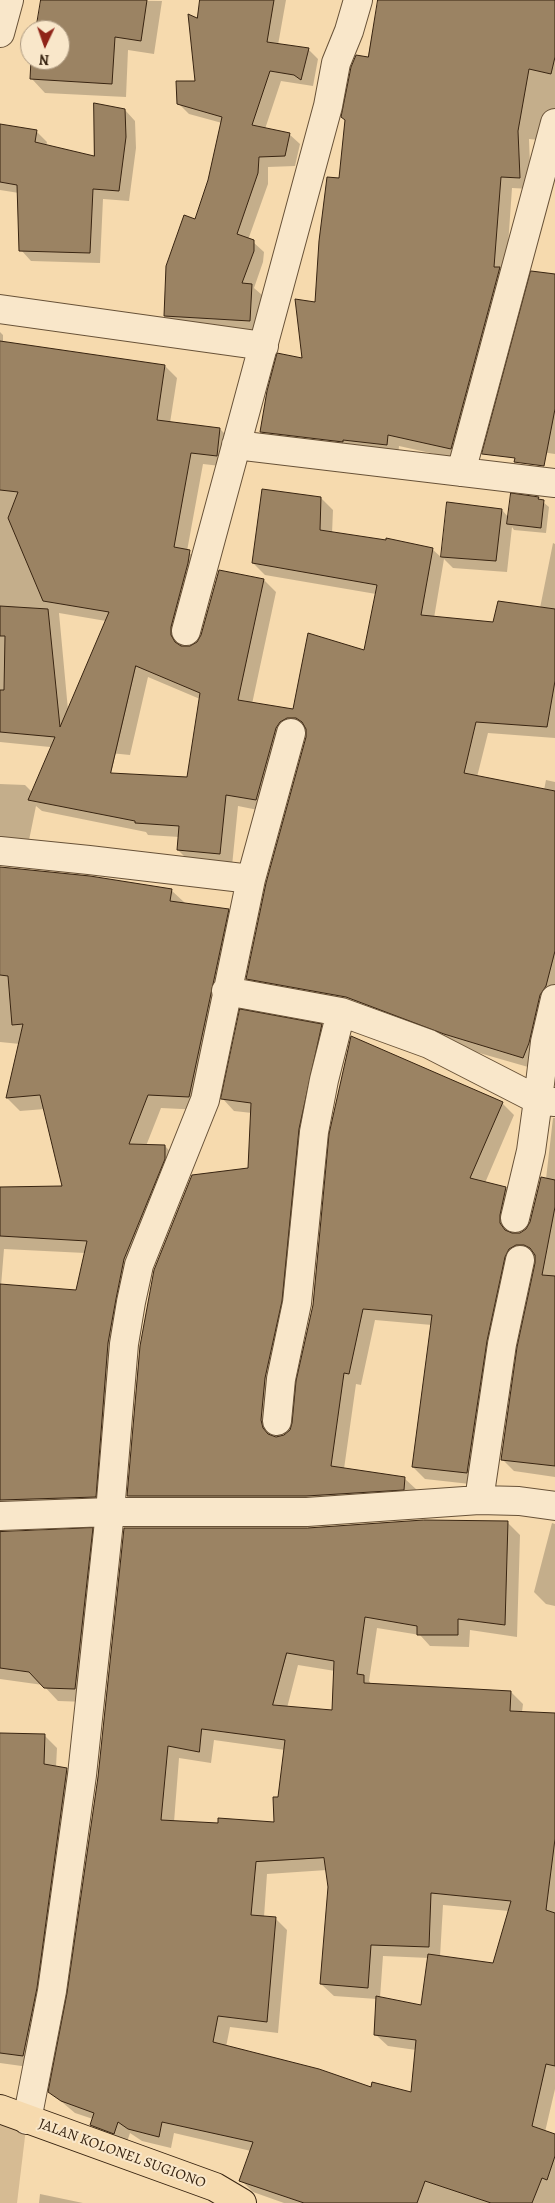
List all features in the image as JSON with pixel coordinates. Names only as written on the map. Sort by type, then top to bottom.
[{"type":"main road","name":"JALAN KOLONEL SUGIONO","points":[[0,2109],[215,2187],[242,2203]]},
{"type":"street","points":[[0,33],[9,0]]},
{"type":"street","points":[[186,631],[328,106],[336,63],[349,31],[358,0]]},
{"type":"street","points":[[461,472],[555,123]]},
{"type":"street","points":[[0,309],[264,346]]},
{"type":"street","points":[[236,445],[555,483]]},
{"type":"street","points":[[27,2120],[52,1991],[82,1775],[110,1512],[124,1344],[131,1302],[140,1265],[205,1100],[226,991],[251,879],[291,733]]},
{"type":"street","points":[[0,852],[89,860],[251,879]]},
{"type":"street","points":[[226,991],[341,1012],[429,1044],[546,1101]]},
{"type":"street","points":[[514,1218],[546,1101],[545,1042],[555,999]]},
{"type":"street","points":[[277,1421],[281,1379],[298,1294],[314,1132],[324,1080],[341,1012]]},
{"type":"street","points":[[479,1500],[502,1344],[520,1260]]},
{"type":"street","points":[[0,1516],[110,1512],[307,1512],[479,1500],[519,1501],[555,1506]]},
{"type":"shaded area","points":[[0,2108],[27,2120],[17,2203],[0,2203]]},
{"type":"building","points":[[41,0],[147,0],[141,41],[115,37],[112,84],[30,79],[30,70],[70,70],[70,20],[38,20]]},
{"type":"building","points":[[200,0],[274,0],[267,42],[309,48],[301,80],[294,75],[270,71],[252,125],[290,133],[285,156],[259,157],[258,173],[237,234],[254,240],[254,251],[242,283],[252,284],[250,321],[164,316],[166,266],[184,215],[195,219],[208,180],[222,117],[177,104],[176,81],[195,81],[188,14],[197,18]]},
{"type":"building","points":[[378,0],[555,0],[555,57],[551,74],[529,69],[518,131],[520,178],[501,177],[494,267],[500,267],[451,449],[388,435],[387,445],[260,432],[267,391],[277,353],[302,358],[295,299],[315,302],[319,241],[327,177],[339,178],[345,120],[341,117],[351,67],[356,55],[368,57]]},
{"type":"building","points":[[94,103],[125,109],[126,137],[119,191],[93,189],[90,253],[19,251],[17,185],[0,182],[0,124],[37,130],[35,142],[94,156]]},
{"type":"building","points":[[531,271],[555,274],[555,409],[544,466],[514,462],[515,458],[482,454]]},
{"type":"building","points":[[0,341],[165,365],[157,420],[220,428],[217,456],[191,453],[174,547],[190,550],[171,627],[171,635],[175,642],[181,646],[190,646],[197,642],[201,635],[219,570],[264,579],[238,700],[293,709],[308,633],[364,650],[377,585],[252,563],[262,489],[321,497],[320,530],[386,540],[386,538],[433,548],[421,615],[493,622],[498,601],[555,609],[555,681],[547,727],[476,722],[464,773],[555,791],[555,951],[546,986],[540,995],[529,1043],[523,1058],[444,1034],[346,997],[246,979],[266,883],[306,737],[306,729],[302,722],[296,718],[287,718],[280,722],[276,728],[256,800],[226,795],[220,854],[177,850],[179,826],[135,823],[135,821],[28,800],[55,737],[0,732],[0,690],[4,690],[5,636],[0,636],[0,606],[48,609],[60,727],[109,612],[43,601],[8,518],[18,492],[0,490]],"holes":[[[136,666],[200,693],[187,777],[111,773]]]},
{"type":"building","points":[[511,493],[539,497],[538,499],[544,500],[541,528],[507,524]]},
{"type":"building","points":[[447,502],[502,509],[496,561],[441,557]]},
{"type":"building","points":[[0,867],[90,876],[172,889],[170,901],[229,909],[189,1097],[148,1095],[129,1144],[165,1145],[165,1159],[124,1259],[108,1343],[96,1497],[0,1500],[0,1284],[76,1290],[87,1241],[0,1236],[0,1187],[62,1186],[40,1095],[6,1098],[23,1024],[12,1025],[8,976],[0,975]]},
{"type":"building","points":[[240,1009],[322,1024],[299,1129],[282,1301],[265,1378],[261,1420],[263,1428],[268,1434],[276,1437],[284,1435],[290,1430],[292,1423],[296,1381],[313,1305],[329,1134],[351,1036],[503,1102],[470,1178],[506,1187],[500,1215],[500,1223],[505,1230],[512,1233],[520,1233],[526,1229],[530,1222],[541,1177],[555,1180],[555,1207],[542,1275],[555,1276],[555,1466],[501,1460],[517,1347],[535,1263],[535,1255],[530,1248],[524,1245],[516,1245],[509,1249],[505,1257],[487,1341],[467,1473],[412,1467],[432,1315],[363,1309],[349,1374],[344,1373],[331,1466],[405,1477],[404,1490],[306,1496],[127,1496],[140,1346],[154,1270],[192,1175],[248,1168],[251,1103],[221,1099]]},
{"type":"building","points":[[424,1520],[508,1521],[505,1625],[458,1619],[458,1635],[417,1635],[417,1626],[365,1617],[357,1674],[364,1675],[364,1683],[511,1691],[510,1711],[555,1713],[555,1839],[546,1910],[555,1913],[555,2066],[546,2064],[532,2126],[555,2134],[555,2156],[547,2180],[542,2178],[532,2203],[491,2203],[425,2181],[417,2203],[304,2203],[239,2181],[253,2142],[162,2122],[159,2137],[128,2129],[118,2122],[114,2134],[90,2125],[94,2113],[61,2101],[48,2092],[67,1993],[98,1777],[124,1528],[307,1528]],"holes":[[[287,1653],[334,1661],[332,1710],[273,1705]],[[202,1729],[285,1740],[278,1797],[273,1797],[274,1822],[218,1818],[218,1823],[161,1820],[168,1746],[199,1752]],[[324,1858],[328,1887],[320,1984],[368,1988],[371,1945],[429,1947],[431,1893],[511,1901],[493,1963],[428,1954],[421,2005],[376,1996],[374,2035],[416,2040],[411,2092],[372,2082],[371,2087],[319,2069],[213,2042],[218,2016],[267,2022],[276,1917],[251,1915],[256,1862]]]},
{"type":"building","points":[[93,1528],[75,1689],[44,1688],[29,1672],[0,1668],[0,1532]]},
{"type":"building","points":[[0,1733],[45,1734],[44,1764],[67,1768],[37,1988],[23,2056],[0,2053]]}]
